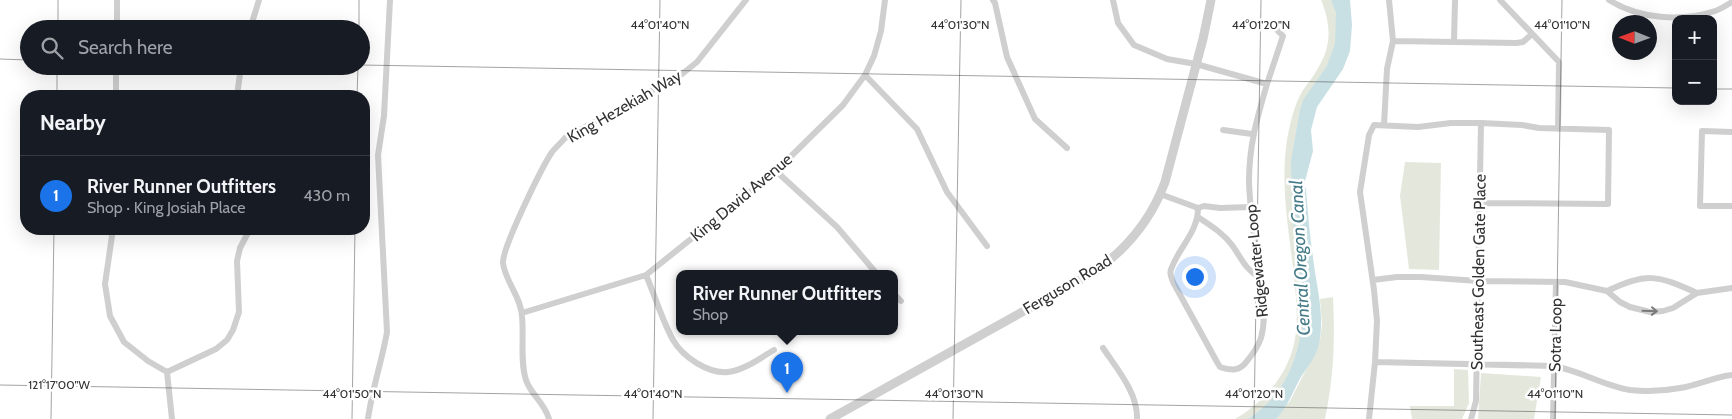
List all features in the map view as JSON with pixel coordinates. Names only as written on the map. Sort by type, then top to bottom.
[{"type":"street","points":[[117,0],[117,20]]},
{"type":"street","points":[[253,20],[259,0]]},
{"type":"street","points":[[368,419],[387,332],[378,155],[384,116],[390,0]]},
{"type":"street","name":"King Hezekiah Way","points":[[549,419],[547,411],[532,391],[525,376],[522,313],[503,264],[505,248],[533,188],[554,150],[565,138],[682,74],[697,62],[746,0]]},
{"type":"street","name":"King David Avenue","points":[[522,313],[646,275],[776,171],[843,105],[865,74],[874,56],[881,31],[885,0]]},
{"type":"street","points":[[993,0],[996,3],[1007,57],[1035,119],[1067,148]]},
{"type":"street","points":[[1113,0],[1118,22],[1134,45],[1167,59],[1196,64],[1267,84]]},
{"type":"street","name":"Ferguson Road","points":[[830,419],[1094,272],[1117,254],[1139,230],[1160,194],[1196,64],[1211,0]]},
{"type":"street","points":[[1384,125],[1387,69],[1393,41],[1389,0]]},
{"type":"street","points":[[1454,42],[1455,0]]},
{"type":"street","points":[[1500,0],[1559,62],[1558,129]]},
{"type":"street","points":[[1609,0],[1629,11],[1669,17],[1717,11],[1732,2]]},
{"type":"street","name":"Ridgewater Loop","points":[[1198,208],[1198,217],[1190,238],[1171,268],[1170,274],[1220,367],[1234,370],[1242,367],[1254,352],[1261,338],[1264,318],[1264,302],[1251,207],[1250,173],[1252,134],[1283,36],[1274,27]]},
{"type":"street","points":[[1393,41],[1516,43],[1523,42],[1532,34]]},
{"type":"street","points":[[865,74],[917,129],[947,192],[987,246]]},
{"type":"street","points":[[116,75],[116,90]]},
{"type":"street","points":[[238,90],[240,75]]},
{"type":"street","points":[[1369,419],[1377,322],[1360,192],[1371,130],[1374,125],[1418,127],[1451,123],[1609,130],[1608,204],[1479,203]]},
{"type":"street","name":"Southeast Golden Gate Place","points":[[1471,419],[1476,400],[1481,124]]},
{"type":"street","points":[[1223,130],[1252,134]]},
{"type":"street","points":[[1732,132],[1702,131],[1700,206],[1732,206]]},
{"type":"street","points":[[776,171],[837,227],[874,270]]},
{"type":"street","points":[[1160,194],[1198,208],[1204,206],[1220,208],[1251,207]]},
{"type":"street","points":[[1198,217],[1213,226],[1231,244],[1250,272],[1260,278]]},
{"type":"street","points":[[113,235],[105,284],[110,316],[124,342],[148,361],[167,372]]},
{"type":"street","points":[[167,372],[216,349],[227,340],[234,330],[239,312],[237,261],[240,248],[247,235]]},
{"type":"street","points":[[646,275],[674,341],[682,351],[706,368],[718,372],[741,369],[774,350]]},
{"type":"street","points":[[1373,280],[1421,277],[1574,284],[1607,291],[1620,302],[1639,310],[1650,312],[1674,308],[1697,293],[1732,288]]},
{"type":"street","points":[[1607,291],[1631,281],[1652,277],[1666,280],[1697,293]]},
{"type":"street","name":"Sotra Loop","points":[[1553,419],[1556,282]]},
{"type":"street","points":[[898,298],[901,301]]},
{"type":"street","points":[[1103,348],[1129,388],[1138,410],[1137,419]]},
{"type":"street","points":[[1375,362],[1554,366],[1628,389],[1641,391],[1680,388],[1732,375]]},
{"type":"street","points":[[167,372],[172,419]]},
{"type":"shaded area","points":[[1321,0],[1337,0],[1344,24],[1317,97],[1300,151],[1309,345],[1262,419],[1235,419],[1255,405],[1272,388],[1285,367],[1294,344],[1297,310],[1286,208],[1285,157],[1288,134],[1295,108],[1303,90],[1323,60],[1328,43],[1327,18]]},
{"type":"shaded area","points":[[1405,162],[1441,163],[1439,270],[1409,269],[1400,196]]},
{"type":"shaded area","points":[[1333,297],[1333,358],[1325,419],[1274,419],[1290,401],[1320,340],[1322,325],[1320,299]]},
{"type":"shaded area","points":[[1454,369],[1468,370],[1469,403],[1462,419],[1412,419],[1410,406],[1454,406]]},
{"type":"shaded area","points":[[1481,373],[1541,377],[1534,419],[1478,419]]},
{"type":"water","name":"Central Oregon Canal","points":[[1331,0],[1350,0],[1352,25],[1350,51],[1343,69],[1317,107],[1311,130],[1313,151],[1304,185],[1320,308],[1319,344],[1314,357],[1287,404],[1276,419],[1248,419],[1267,404],[1287,377],[1296,355],[1304,320],[1292,212],[1291,160],[1303,100],[1327,66],[1335,43],[1336,13]]},
{"type":"place","name":"River Runner Outfitters","points":[[787,393]]}]
